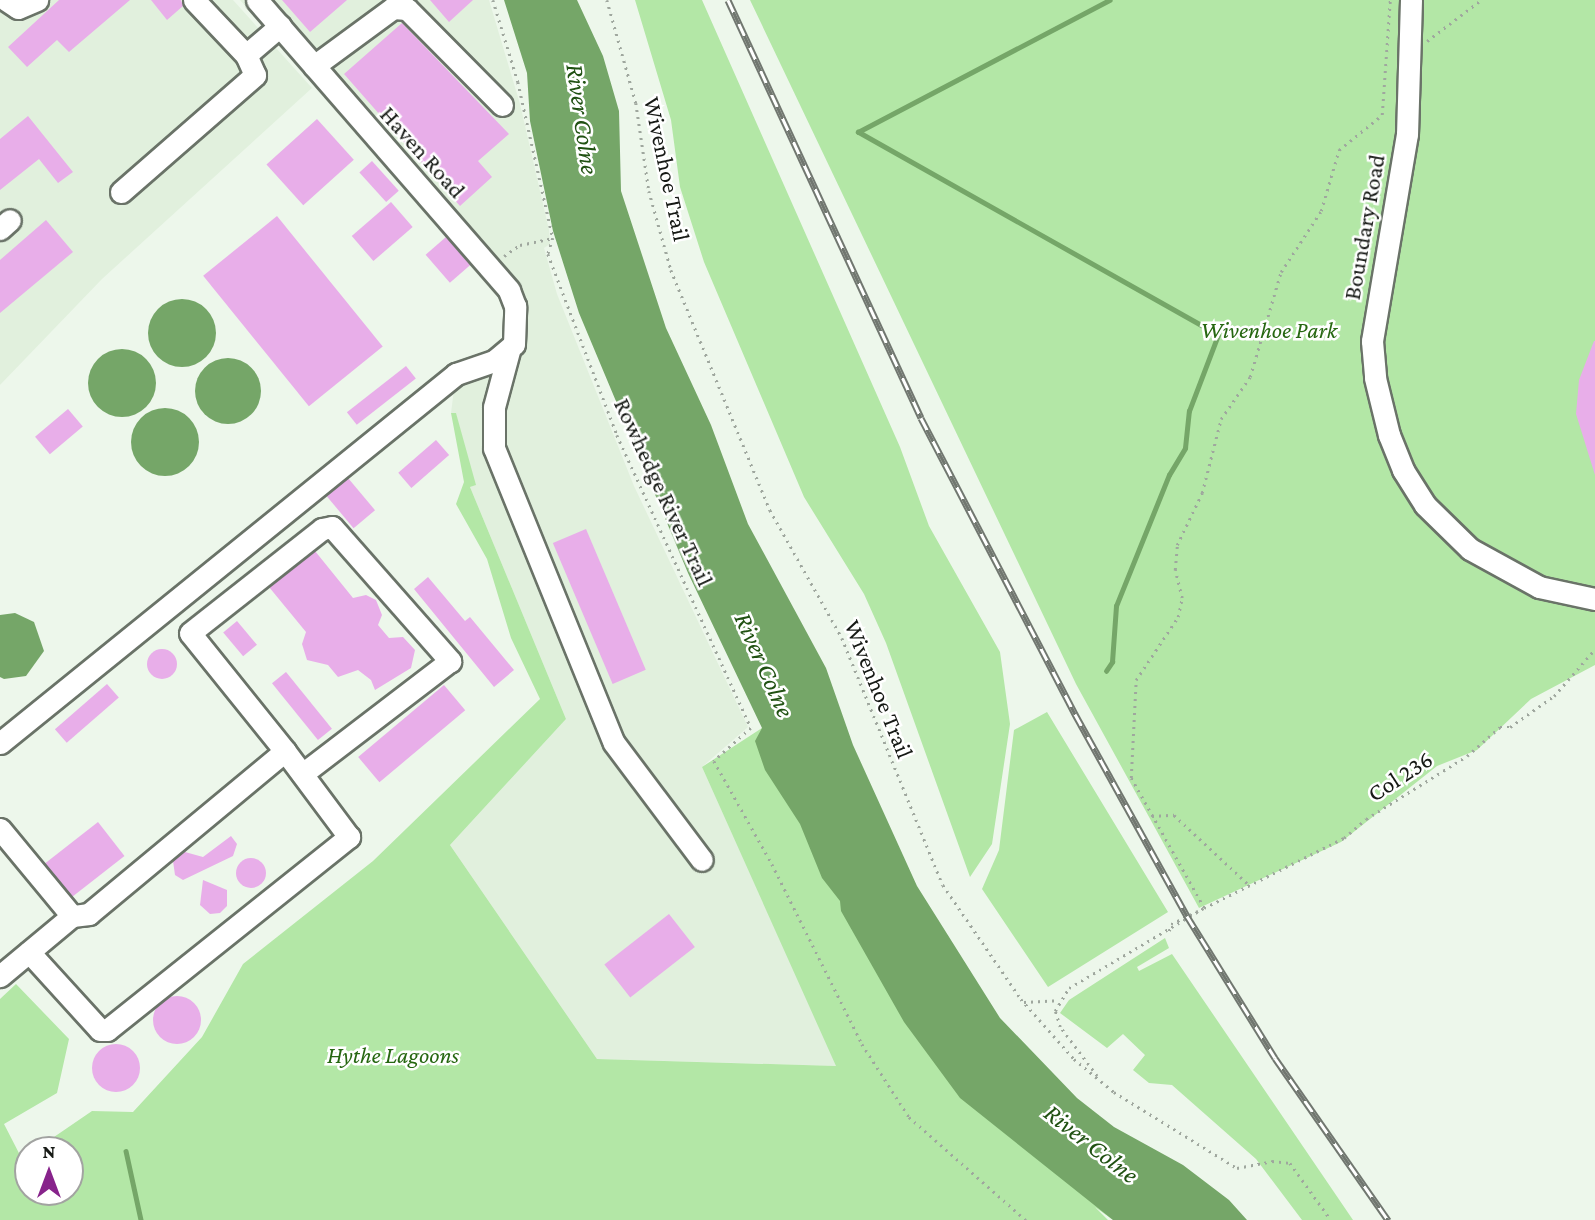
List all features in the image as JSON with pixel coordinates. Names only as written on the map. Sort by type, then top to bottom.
[{"type":"street","points":[[6,0],[18,8],[37,0]]},
{"type":"street","points":[[121,192],[255,75],[246,55],[194,0]]},
{"type":"street","name":"Haven Road","points":[[257,0],[490,268],[515,306],[517,329],[494,407],[494,449],[614,743],[702,860]]},
{"type":"street","name":"Boundary Road","points":[[1411,0],[1407,134],[1372,341],[1375,378],[1389,435],[1403,470],[1425,505],[1470,549],[1539,587],[1595,599]]},
{"type":"street","points":[[314,66],[393,8],[407,9],[502,104]]},
{"type":"street","points":[[246,55],[279,26]]},
{"type":"street","points":[[0,743],[456,374],[509,351]]},
{"type":"street","points":[[29,952],[100,1030],[107,1030],[349,837],[302,774],[285,751],[190,634],[322,529],[332,527],[450,661],[302,774]]},
{"type":"street","points":[[0,976],[72,916],[89,914],[285,751]]},
{"type":"street","points":[[0,829],[72,916]]},
{"type":"path","name":"Rowhedge River Trail","points":[[493,0],[518,82],[553,238],[548,254],[588,366],[751,728],[714,761],[772,864],[862,1044],[908,1117],[1026,1220]]},
{"type":"path","name":"Wivenhoe Trail","points":[[607,0],[635,103],[657,226],[770,510],[842,638],[943,885],[1021,999],[1074,1059],[1114,1092],[1237,1168],[1272,1161],[1290,1163],[1331,1220]]},
{"type":"path","points":[[1203,908],[1131,778],[1136,680],[1178,617],[1182,598],[1175,570],[1177,545],[1202,493],[1221,419],[1250,377],[1281,272],[1321,211],[1339,150],[1382,115],[1390,0]]},
{"type":"path","points":[[1411,54],[1481,0]]},
{"type":"path","points":[[490,268],[520,246],[553,238]]},
{"type":"path","name":"Col 236","points":[[1059,1000],[1069,988],[1169,931],[1171,924],[1344,838],[1367,819],[1466,756],[1500,727],[1510,727],[1554,696],[1595,649]]},
{"type":"path","points":[[1152,816],[1174,815],[1249,885]]},
{"type":"path","points":[[1021,999],[1025,1003],[1059,1000],[1055,1011],[1060,1027],[1114,1092]]},
{"type":"shaded area","points":[[0,0],[233,0],[312,88],[102,279],[0,385]]},
{"type":"shaded area","points":[[240,0],[489,0],[520,104],[549,230],[550,244],[544,248],[557,294],[634,486],[748,727],[702,767],[837,1066],[597,1059],[450,845],[566,719],[470,487],[475,485],[456,414],[451,413],[456,374],[509,351],[515,306]]},
{"type":"green space","points":[[635,0],[702,0],[900,447],[929,526],[1000,652],[1010,724],[992,844],[970,877],[886,643],[864,594],[804,497],[704,262],[680,187],[671,120]]},
{"type":"green space","name":"Wivenhoe Park","points":[[750,0],[1595,0],[1595,665],[1531,699],[1477,750],[1437,766],[1341,842],[1199,908],[1076,684]]},
{"type":"green space","name":"Hythe Lagoons","points":[[451,413],[456,413],[476,485],[470,487],[566,719],[450,845],[597,1059],[836,1066],[702,767],[762,728],[1113,1220],[1095,1207],[1108,1220],[0,1220],[0,999],[16,984],[69,1039],[57,1093],[4,1124],[14,1143],[14,1206],[84,1206],[84,1136],[55,1136],[92,1111],[133,1112],[202,1037],[243,964],[373,861],[540,699],[511,638],[487,559],[456,504],[464,482]]},
{"type":"green space","points":[[1047,712],[1168,912],[1048,987],[982,889],[999,850],[1014,730]]},
{"type":"green space","points":[[1165,938],[1169,948],[1137,967],[1139,971],[1172,954],[1353,1220],[1302,1220],[1256,1159],[1172,1085],[1149,1083],[1133,1070],[1145,1055],[1123,1034],[1107,1048],[1060,1013],[1069,1000]]},
{"type":"water","name":"River Colne","points":[[504,0],[577,0],[603,56],[619,111],[621,191],[666,328],[711,425],[748,524],[826,668],[853,745],[917,886],[1000,1018],[1077,1098],[1114,1127],[1183,1165],[1229,1200],[1247,1220],[1113,1220],[960,1098],[904,1022],[841,911],[840,901],[822,878],[800,824],[765,770],[755,741],[762,728],[688,573],[579,313],[553,231],[530,121],[527,73]]},
{"type":"water","points":[[182,299],[195,302],[206,309],[213,320],[216,333],[213,346],[206,357],[195,364],[182,367],[169,364],[158,357],[151,346],[148,333],[151,320],[158,309],[169,302]]},
{"type":"water","points":[[122,349],[135,352],[146,359],[153,370],[156,383],[153,396],[146,407],[135,414],[122,417],[109,414],[98,407],[91,396],[88,383],[91,370],[98,359],[109,352]]},
{"type":"water","points":[[228,358],[241,361],[251,368],[258,378],[261,391],[258,404],[251,414],[241,421],[228,424],[215,421],[205,414],[198,404],[195,391],[198,378],[205,368],[215,361]]},
{"type":"water","points":[[165,408],[178,410],[189,418],[197,429],[197,455],[189,466],[178,474],[165,476],[152,474],[141,466],[133,455],[131,442],[133,429],[141,418],[152,410]]},
{"type":"water","points":[[15,613],[34,622],[44,651],[26,676],[4,679],[0,677],[0,615]]},
{"type":"building","points":[[59,0],[130,0],[69,52],[57,40],[27,67],[8,47]]},
{"type":"building","points":[[151,0],[181,0],[183,6],[167,20]]},
{"type":"building","points":[[282,0],[347,0],[310,32]]},
{"type":"building","points":[[430,0],[473,0],[449,22]]},
{"type":"building","points":[[402,23],[509,134],[478,161],[492,177],[460,206],[344,74]]},
{"type":"building","points":[[28,116],[73,172],[58,183],[39,159],[0,190],[0,139]]},
{"type":"building","points":[[317,119],[354,160],[303,205],[266,165]]},
{"type":"building","points":[[372,161],[399,191],[386,202],[359,172]]},
{"type":"building","points":[[391,202],[413,227],[373,261],[352,236]]},
{"type":"building","points":[[277,216],[383,347],[309,406],[203,276]]},
{"type":"building","points":[[46,220],[73,252],[0,313],[0,260]]},
{"type":"building","points":[[446,237],[470,265],[450,283],[426,255]]},
{"type":"building","points":[[1594,341],[1595,475],[1576,414],[1579,380]]},
{"type":"building","points":[[406,366],[416,379],[357,425],[347,412]]},
{"type":"building","points":[[68,409],[83,427],[50,454],[35,437]]},
{"type":"building","points":[[436,440],[449,455],[411,488],[398,473]]},
{"type":"building","points":[[348,478],[375,510],[354,528],[327,496]]},
{"type":"building","points":[[586,529],[646,670],[613,684],[553,543]]},
{"type":"building","points":[[315,551],[353,598],[366,595],[376,600],[382,615],[378,625],[389,638],[403,637],[415,650],[411,668],[375,690],[371,680],[358,670],[338,677],[328,665],[307,660],[302,644],[306,632],[269,587]]},
{"type":"building","points":[[428,577],[465,621],[470,617],[514,670],[494,687],[414,589]]},
{"type":"building","points":[[237,621],[257,645],[243,656],[223,633]]},
{"type":"building","points":[[162,649],[173,653],[177,664],[173,675],[162,679],[151,675],[147,664],[151,653]]},
{"type":"building","points":[[286,672],[332,729],[318,740],[272,683]]},
{"type":"building","points":[[107,684],[119,698],[67,743],[55,729]]},
{"type":"building","points":[[444,685],[465,710],[379,782],[358,757]]},
{"type":"building","points":[[98,822],[124,856],[72,897],[45,863]]},
{"type":"building","points":[[231,836],[237,844],[233,856],[183,880],[175,875],[173,861],[185,852],[203,857]]},
{"type":"building","points":[[251,858],[262,862],[266,873],[262,884],[251,888],[240,884],[236,873],[240,862]]},
{"type":"building","points":[[203,880],[227,890],[227,906],[220,913],[210,914],[200,905]]},
{"type":"building","points":[[669,914],[695,947],[630,998],[604,964]]},
{"type":"building","points":[[177,996],[194,1003],[201,1020],[194,1037],[177,1044],[160,1037],[153,1020],[160,1003]]},
{"type":"building","points":[[116,1044],[133,1051],[140,1068],[133,1085],[116,1092],[99,1085],[92,1068],[99,1051]]},
{"type":"waterway","points":[[1106,671],[1112,662],[1116,606],[1169,475],[1185,448],[1189,411],[1218,335],[858,132],[1109,0]]},
{"type":"waterway","points":[[126,1151],[141,1220]]},
{"type":"railway","points":[[728,0],[921,418],[1075,714],[1187,916],[1275,1058],[1388,1220]]}]
